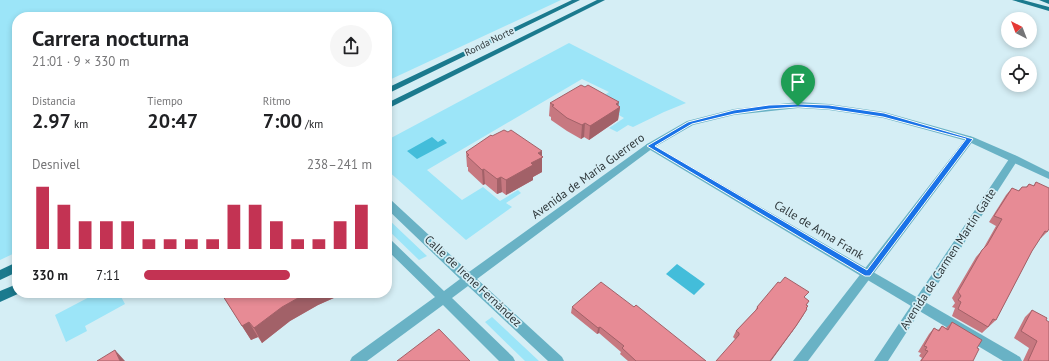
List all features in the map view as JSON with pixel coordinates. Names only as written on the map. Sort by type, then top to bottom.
[{"type":"main road","name":"Ronda Norte","points":[[392,88],[577,0]]},
{"type":"main road","name":"Ronda Norte","points":[[392,104],[602,0]]},
{"type":"main road","points":[[1015,0],[1049,9]]},
{"type":"main road","points":[[1042,0],[1049,2]]},
{"type":"main road","points":[[0,275],[12,269]]},
{"type":"main road","points":[[0,297],[12,291]]},
{"type":"street","name":"Avenida de María Guerrero","points":[[357,361],[650,146],[690,123],[734,112],[769,107],[829,107],[884,115],[970,139],[1014,158],[1049,176]]},
{"type":"street","points":[[800,361],[970,139]]},
{"type":"street","name":"Calle de Anna Frank","points":[[650,146],[1015,361]]},
{"type":"street","name":"Avenida de Carmen Martín Gaite","points":[[881,361],[1014,158]]},
{"type":"street","name":"Calle de Irene Fernández","points":[[392,208],[470,278],[558,361]]},
{"type":"street","points":[[392,248],[508,361]]},
{"type":"shaded area","points":[[0,0],[561,0],[392,79],[392,12],[12,12],[12,254],[0,260]]},
{"type":"shaded area","points":[[569,43],[686,103],[633,127],[628,125],[617,132],[609,128],[624,118],[607,108],[602,97],[609,92],[582,79],[427,170],[462,200],[483,187],[500,201],[518,190],[521,193],[506,203],[512,207],[466,240],[392,174],[392,137]]},
{"type":"shaded area","points":[[432,137],[438,142],[443,139],[447,143],[417,159],[407,151]]},
{"type":"shaded area","points":[[392,223],[427,256],[419,260],[392,234]]},
{"type":"shaded area","points":[[677,264],[705,284],[694,295],[666,274]]},
{"type":"shaded area","points":[[87,298],[122,298],[125,304],[85,326],[87,331],[66,342],[55,315]]},
{"type":"shaded area","points":[[492,317],[539,361],[525,361],[485,322]]},
{"type":"building","points":[[581,85],[585,87],[588,85],[619,102],[616,104],[620,107],[590,126],[585,123],[582,125],[567,118],[550,103]]},
{"type":"building","points":[[504,130],[508,132],[511,130],[542,151],[538,153],[543,157],[531,163],[533,165],[506,180],[501,177],[497,179],[484,169],[482,170],[467,156],[469,155],[466,152],[491,135],[492,136]]},
{"type":"building","points":[[1036,182],[1049,188],[1049,229],[1047,232],[1045,231],[1032,251],[996,320],[993,319],[988,327],[958,309],[961,302],[958,300],[961,296],[958,292],[1002,219],[994,216],[1012,188],[1019,191],[1022,187],[1027,187],[1029,184],[1034,186]]},
{"type":"building","points":[[785,277],[809,292],[804,297],[809,301],[806,305],[808,306],[806,308],[807,309],[796,326],[770,361],[716,361],[739,335],[736,331],[758,308],[757,307],[778,282],[780,283]]},
{"type":"building","points":[[601,282],[634,307],[636,305],[706,361],[636,361],[622,348],[624,346],[600,327],[598,328],[572,307]]},
{"type":"building","points":[[224,298],[298,298],[282,307],[254,328],[249,322],[242,326]]},
{"type":"building","points":[[1032,310],[1047,318],[1046,320],[1049,322],[1049,361],[1028,361],[1037,341],[1021,331]]},
{"type":"building","points":[[952,322],[982,340],[977,348],[979,349],[973,361],[921,361],[928,351],[925,350],[927,347],[924,346],[934,328],[939,331],[942,326],[948,330]]},
{"type":"building","points":[[439,329],[470,361],[397,361]]},
{"type":"building","points":[[115,350],[120,361],[97,361]]},
{"type":"route","points":[[798,106],[829,107],[884,115],[970,139],[868,274],[650,146],[690,123],[734,112],[769,107],[798,106]]}]
